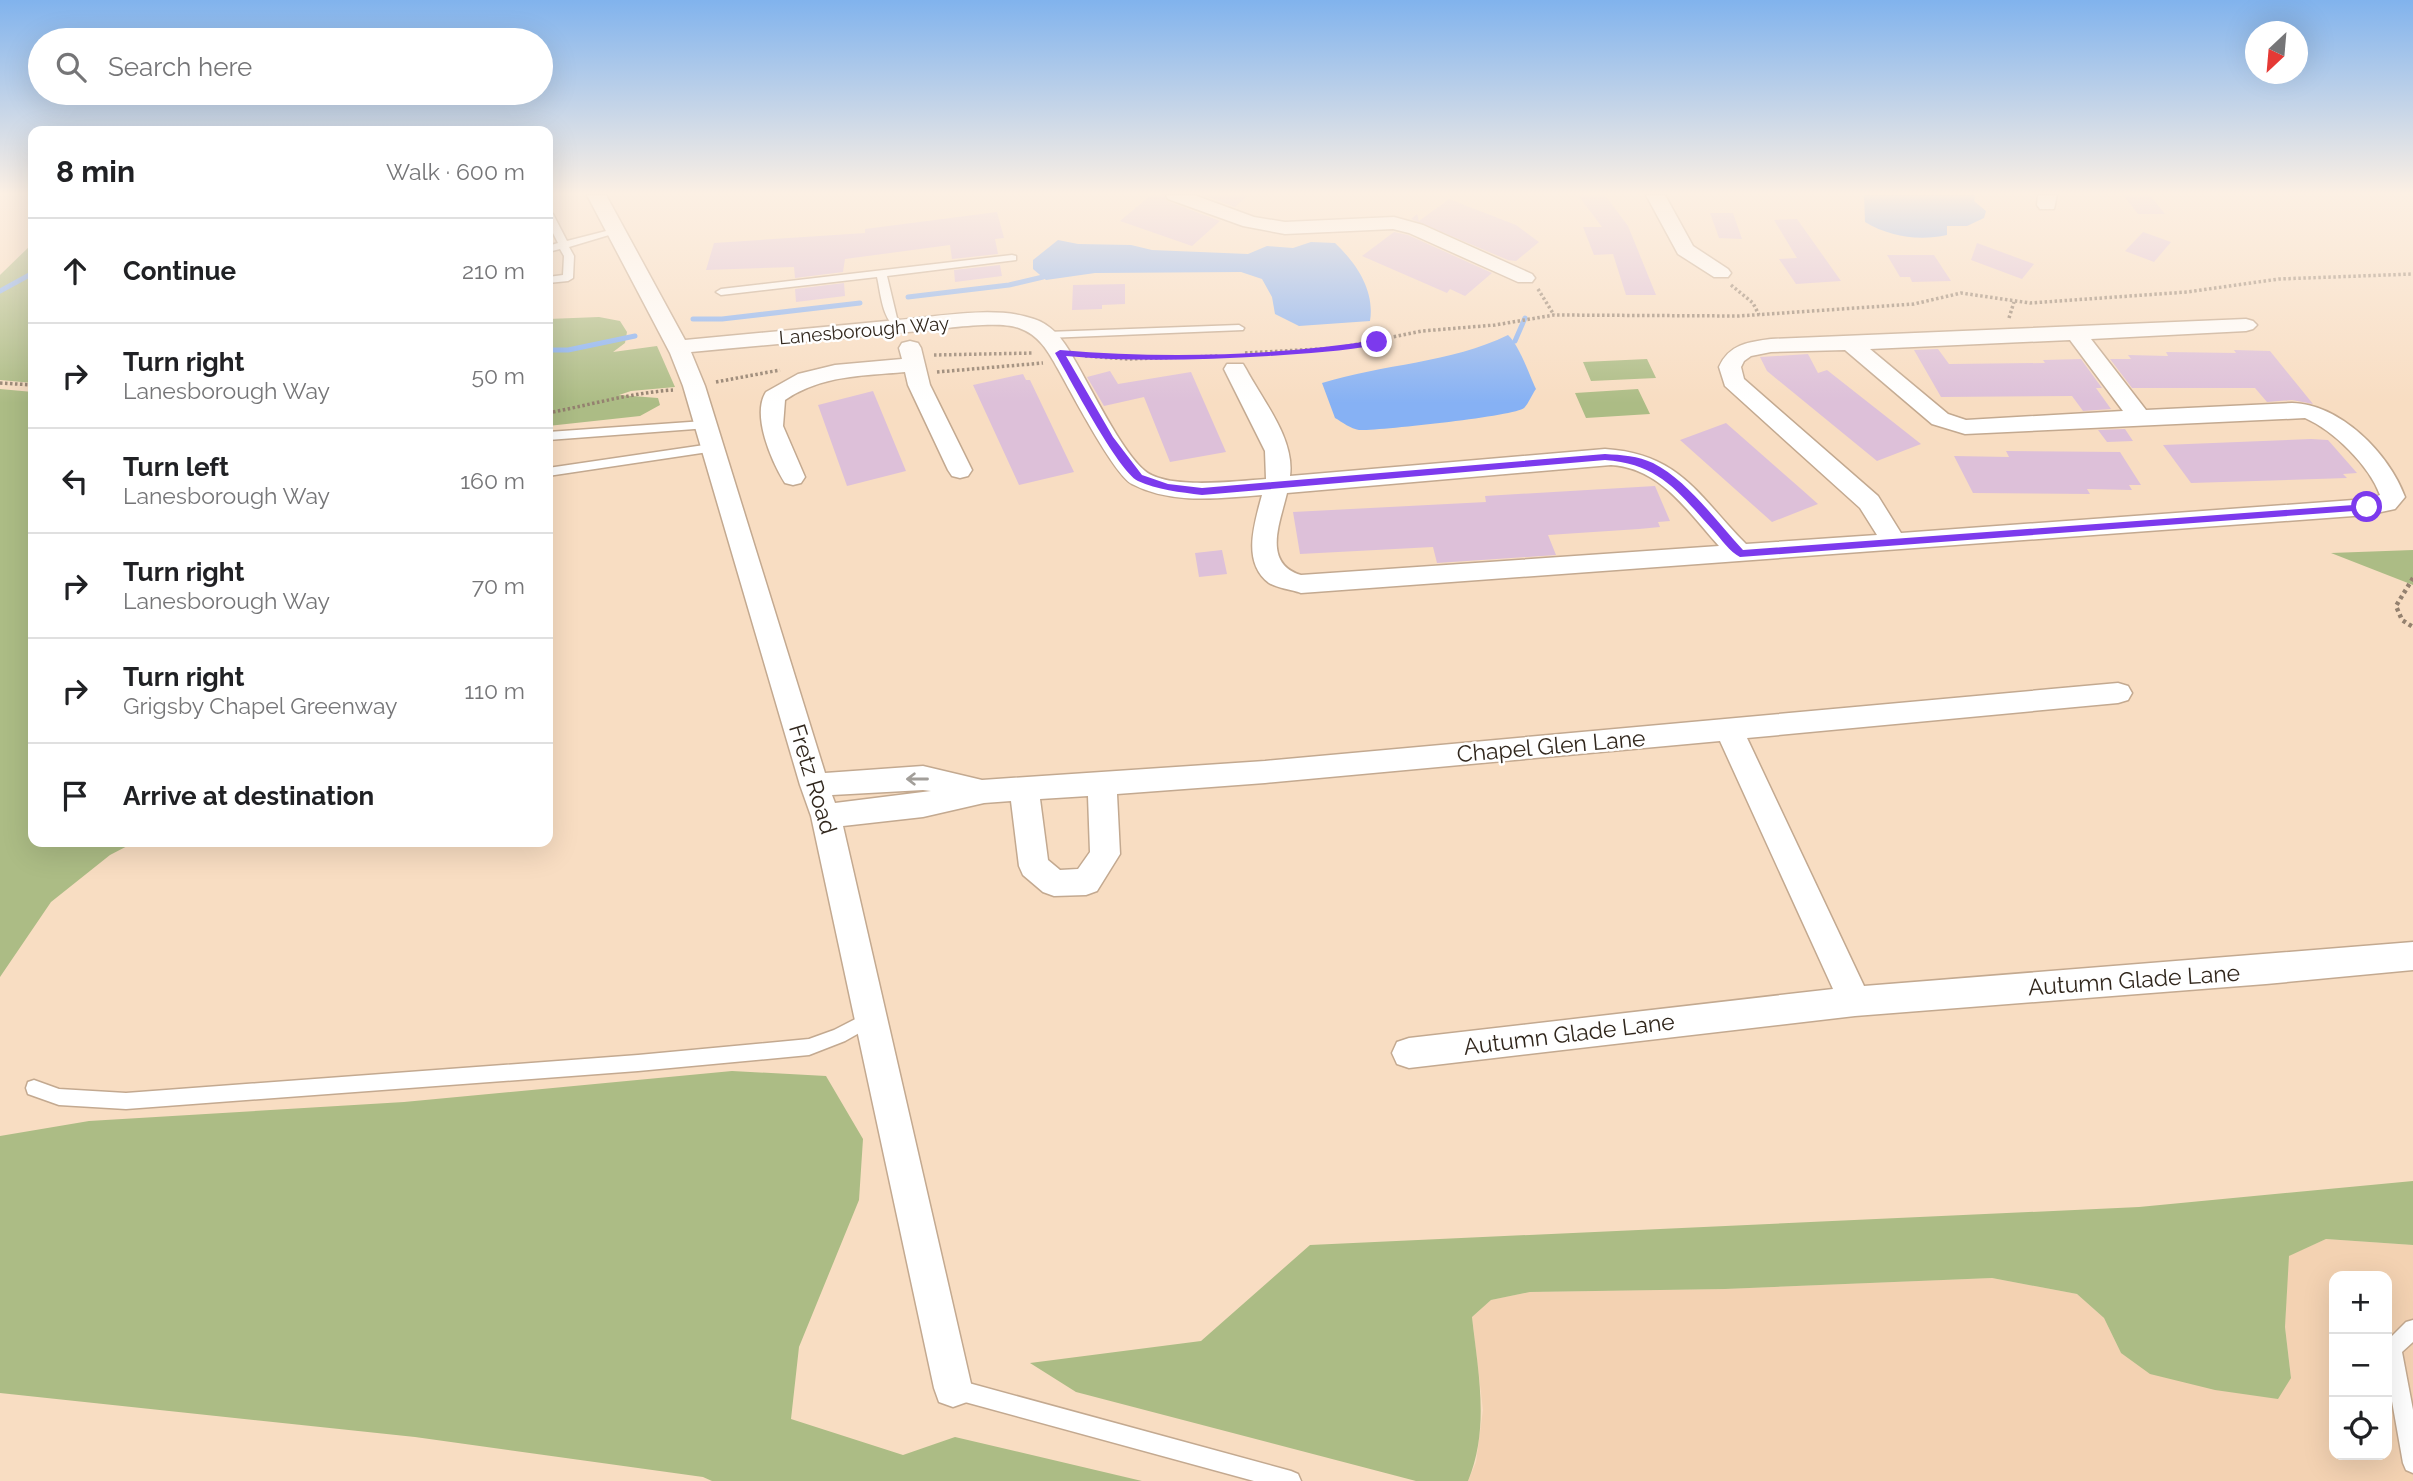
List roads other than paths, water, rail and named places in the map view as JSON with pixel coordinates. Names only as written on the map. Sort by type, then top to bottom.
[{"type":"street","name":"Fretz Road","points":[[632,264],[681,354],[694,386],[814,785],[826,816],[953,1388]]},
{"type":"street","points":[[1494,264],[1525,278]]},
{"type":"street","points":[[1707,264],[1721,273]]},
{"type":"street","points":[[1893,541],[1869,502],[1733,381],[1728,369],[1731,358],[1736,353],[1749,349],[2246,325]]},
{"type":"street","points":[[904,333],[919,385],[960,470]]},
{"type":"street","name":"Lanesborough Way","points":[[681,354],[904,333],[1057,350]]},
{"type":"street","points":[[2077,335],[2140,418]]},
{"type":"street","points":[[1232,359],[1278,453],[1264,554],[1273,573],[1287,582],[1317,585],[2367,507],[2386,503],[2393,497],[2382,474],[2338,428],[2313,412],[2282,410],[1965,427],[1941,419],[1851,344]]},
{"type":"street","points":[[1057,350],[1109,439],[1138,478],[1167,487],[1202,492],[1605,457],[1632,459],[1651,466],[1679,487],[1740,553]]},
{"type":"street","points":[[793,477],[772,426],[774,397],[798,381],[835,372],[915,369]]},
{"type":"street","name":"Chapel Glen Lane","points":[[814,785],[923,778],[984,791],[1024,791],[1265,772],[2118,693]]},
{"type":"street","points":[[1729,730],[1855,1001]]},
{"type":"street","points":[[1024,791],[1034,866],[1054,883],[1086,882],[1105,854],[1102,783]]},
{"type":"street","name":"Chapel Glen Lane","points":[[826,816],[923,805],[984,791]]},
{"type":"street","name":"Autumn Glade Lane","points":[[1409,1053],[1855,1001],[2266,970],[2413,956]]},
{"type":"lane","points":[[553,279],[568,278],[569,264]]},
{"type":"lane","points":[[720,292],[959,264]]},
{"type":"lane","points":[[881,273],[892,318],[904,333]]},
{"type":"lane","points":[[1057,350],[1239,328]]},
{"type":"lane","points":[[553,436],[708,436]]},
{"type":"lane","points":[[553,471],[708,436]]},
{"type":"lane","points":[[34,1088],[59,1097],[126,1101],[638,1063],[809,1047],[839,1036],[872,1018]]},
{"type":"lane","points":[[2413,1329],[2392,1349],[2413,1463]]},
{"type":"lane","points":[[953,1388],[1291,1481]]},
{"type":"water","points":[[1033,264],[1354,264],[1367,288],[1370,321],[1299,326],[1275,314],[1272,297],[1262,279],[1241,272],[1095,273],[1046,280],[1033,269]]},
{"type":"water","points":[[1508,335],[1520,353],[1536,389],[1524,408],[1515,411],[1445,422],[1359,430],[1335,418],[1322,383],[1463,352]]},
{"type":"waterway","points":[[0,291],[28,276]]},
{"type":"waterway","points":[[908,297],[1009,285],[1043,277]]},
{"type":"waterway","points":[[693,319],[722,319],[860,303]]},
{"type":"waterway","points":[[1515,341],[1525,318]]},
{"type":"waterway","points":[[553,350],[568,350],[635,336]]}]
